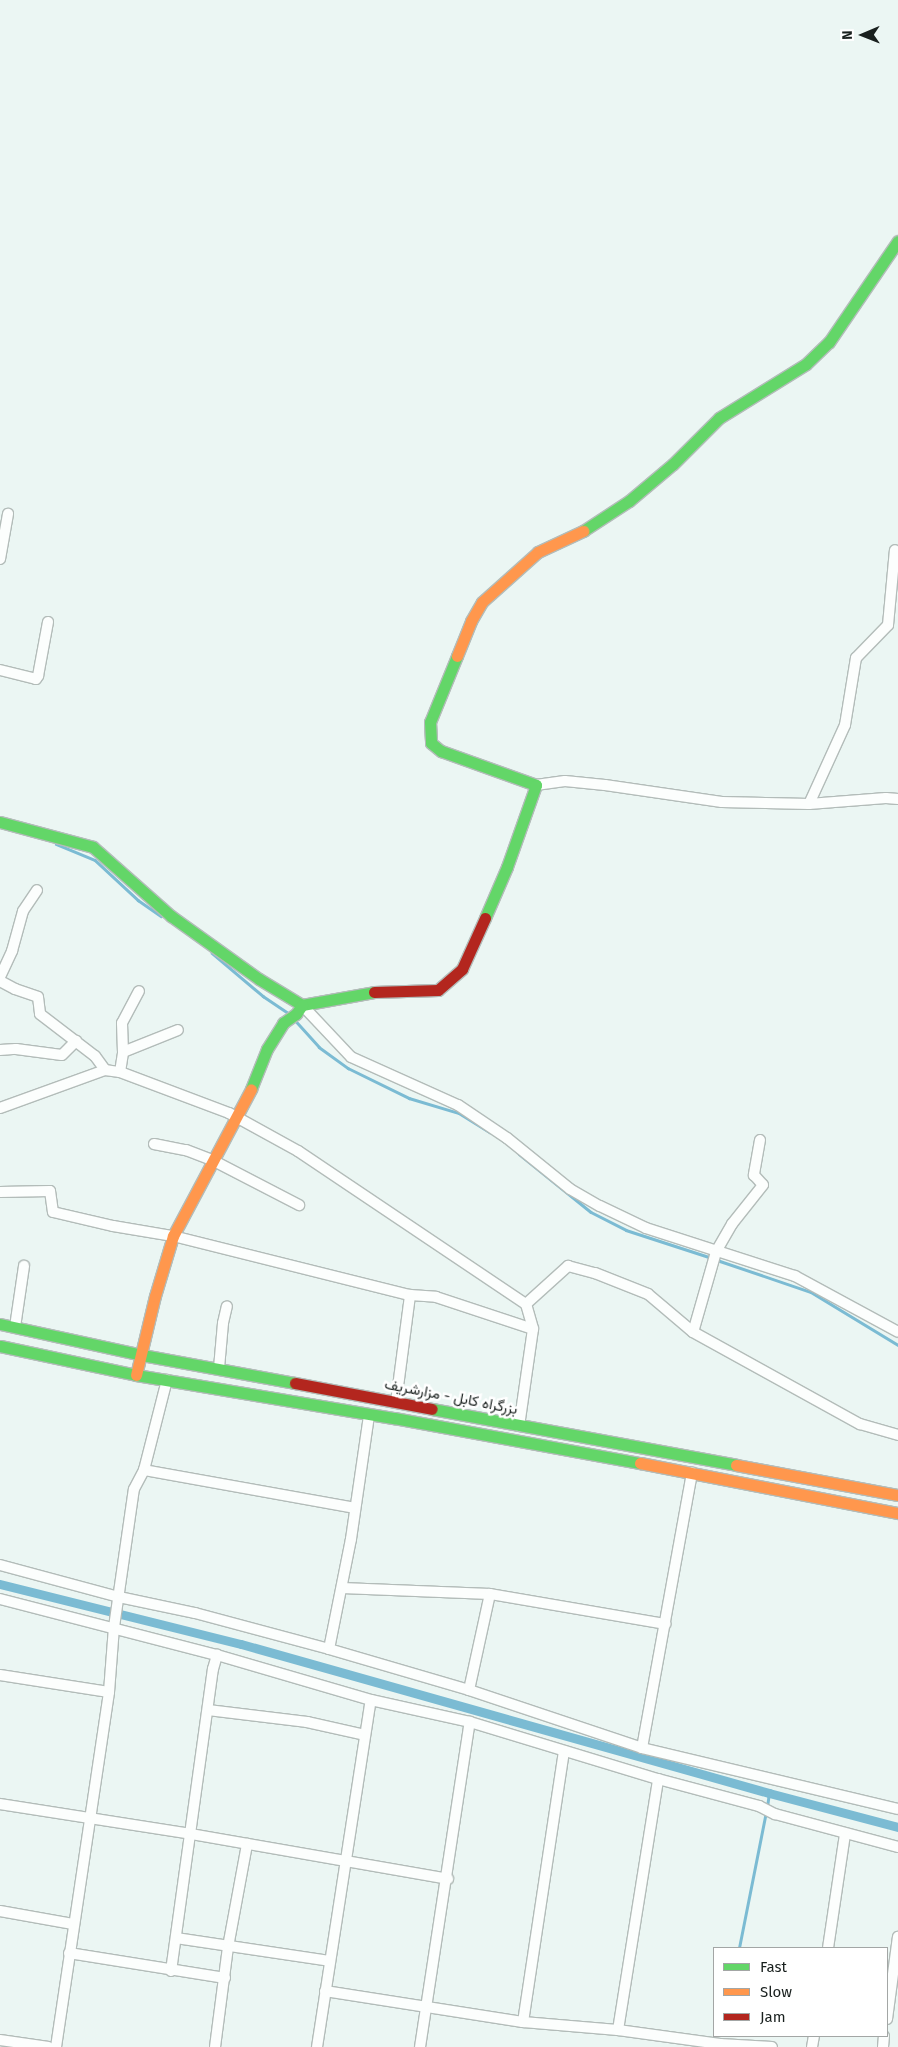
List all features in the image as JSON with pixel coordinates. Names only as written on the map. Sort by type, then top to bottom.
[{"type":"main road","points":[[136,1374],[155,1296],[173,1236],[247,1101],[267,1049],[283,1023],[299,1010],[350,994],[385,990],[422,992],[438,990],[462,969],[507,867],[536,785],[441,751],[431,743],[430,722],[471,621],[482,602],[538,552],[578,533],[628,501],[673,464],[718,418],[806,364],[829,342],[898,241]]},
{"type":"main road","points":[[0,822],[92,847],[171,916],[260,979],[299,1010]]},
{"type":"main road","name":"بزرگراه کابل - مزارشریف","points":[[0,1324],[142,1355],[898,1495]]},
{"type":"main road","name":"بزرگراه کابل - مزارشریف","points":[[0,1346],[167,1380],[692,1472],[898,1513]]},
{"type":"street","points":[[0,559],[8,514]]},
{"type":"street","points":[[809,804],[845,725],[856,658],[888,625],[895,550]]},
{"type":"street","points":[[0,670],[36,679],[48,622]]},
{"type":"street","points":[[536,785],[565,781],[722,802],[809,804],[886,798],[898,799]]},
{"type":"street","points":[[0,977],[12,951],[23,911],[37,890]]},
{"type":"street","points":[[0,981],[15,989],[38,997],[40,1014],[95,1056],[105,1070]]},
{"type":"street","points":[[120,1072],[123,1052],[122,1023],[139,991]]},
{"type":"street","points":[[299,1010],[351,1057],[458,1106],[507,1138],[570,1189],[621,1217],[714,1256],[795,1276],[898,1332]]},
{"type":"street","points":[[123,1052],[178,1030]]},
{"type":"street","points":[[0,1050],[16,1049],[62,1055],[76,1041]]},
{"type":"street","points":[[0,1108],[105,1070],[120,1072],[236,1118],[298,1151],[526,1304],[533,1329],[519,1426]]},
{"type":"street","points":[[693,1332],[714,1256],[732,1224],[764,1185],[754,1175],[760,1140]]},
{"type":"street","points":[[154,1144],[186,1150],[214,1161],[299,1206]]},
{"type":"street","points":[[0,1192],[50,1191],[53,1212],[113,1226],[173,1236],[410,1294],[436,1297],[533,1329]]},
{"type":"street","points":[[15,1327],[24,1266]]},
{"type":"street","points":[[526,1304],[568,1266],[595,1272],[648,1294],[693,1332],[860,1424],[898,1435]]},
{"type":"street","points":[[396,1402],[410,1294]]},
{"type":"street","points":[[219,1368],[223,1324],[227,1306]]},
{"type":"street","points":[[56,2047],[109,1692],[115,1622],[134,1489],[144,1470],[167,1380]]},
{"type":"street","points":[[329,1648],[342,1588],[369,1415]]},
{"type":"street","points":[[144,1470],[355,1508]]},
{"type":"street","points":[[642,1748],[692,1472]]},
{"type":"street","points":[[0,1565],[118,1601],[195,1613],[329,1648],[469,1690],[642,1748],[898,1809]]},
{"type":"street","points":[[342,1588],[490,1594],[665,1624]]},
{"type":"street","points":[[469,1690],[490,1594]]},
{"type":"street","points":[[0,1599],[115,1622],[217,1655],[371,1700],[470,1722],[658,1779],[759,1806],[775,1814],[898,1847]]},
{"type":"street","points":[[171,1971],[217,1655]]},
{"type":"street","points":[[0,1675],[109,1692]]},
{"type":"street","points":[[317,2047],[371,1700]]},
{"type":"street","points":[[208,1710],[307,1722],[365,1735]]},
{"type":"street","points":[[420,2047],[448,1879],[470,1722]]},
{"type":"street","points":[[523,2022],[564,1751]]},
{"type":"street","points":[[618,2030],[658,1779]]},
{"type":"street","points":[[0,1804],[191,1834],[448,1879]]},
{"type":"street","points":[[828,1947],[845,1834]]},
{"type":"street","points":[[215,2047],[228,1947],[247,1844]]},
{"type":"street","points":[[0,1911],[73,1924]]},
{"type":"street","points":[[888,2012],[898,1937]]},
{"type":"street","points":[[176,1938],[329,1961]]},
{"type":"street","points":[[69,1953],[171,1971],[225,1978]]},
{"type":"street","points":[[325,1991],[523,2022],[618,2030],[720,2045],[772,2047]]},
{"type":"street","points":[[0,2040],[49,2047]]},
{"type":"waterway","points":[[56,844],[95,860],[138,900],[161,916]]},
{"type":"waterway","points":[[212,953],[263,996],[288,1013]]},
{"type":"waterway","points":[[295,1020],[319,1047],[348,1068],[409,1098],[459,1113],[489,1132]]},
{"type":"waterway","points":[[519,1154],[591,1212],[626,1230],[712,1258]]},
{"type":"waterway","points":[[717,1260],[811,1292],[898,1345]]},
{"type":"waterway","points":[[0,1584],[241,1644],[769,1793],[898,1827]]},
{"type":"waterway","points":[[767,1807],[769,1793]]},
{"type":"waterway","points":[[739,1947],[766,1812]]},
{"type":"traffic: fast","points":[[583,531],[629,501],[673,464],[719,418],[806,364],[829,342],[898,241]]},
{"type":"traffic: fast","points":[[457,656],[430,722],[431,743],[441,751],[536,785],[507,867],[485,918]]},
{"type":"traffic: fast","points":[[0,822],[93,847],[171,916],[259,979],[302,1005],[374,992]]},
{"type":"traffic: fast","points":[[251,1089],[267,1049],[283,1023],[296,1014],[302,1005]]},
{"type":"traffic: fast","points":[[0,1324],[142,1355],[295,1383]]},
{"type":"traffic: fast","points":[[0,1346],[136,1375],[394,1418],[640,1463]]},
{"type":"traffic: fast","points":[[432,1409],[736,1465]]},
{"type":"traffic: slow","points":[[457,656],[471,621],[482,602],[538,552],[583,531]]},
{"type":"traffic: slow","points":[[136,1375],[155,1296],[173,1236],[251,1089]]},
{"type":"traffic: slow","points":[[640,1463],[898,1513]]},
{"type":"traffic: slow","points":[[736,1465],[898,1495]]},
{"type":"traffic: jam","points":[[374,992],[438,990],[462,969],[485,918]]},
{"type":"traffic: jam","points":[[295,1383],[432,1409]]}]
